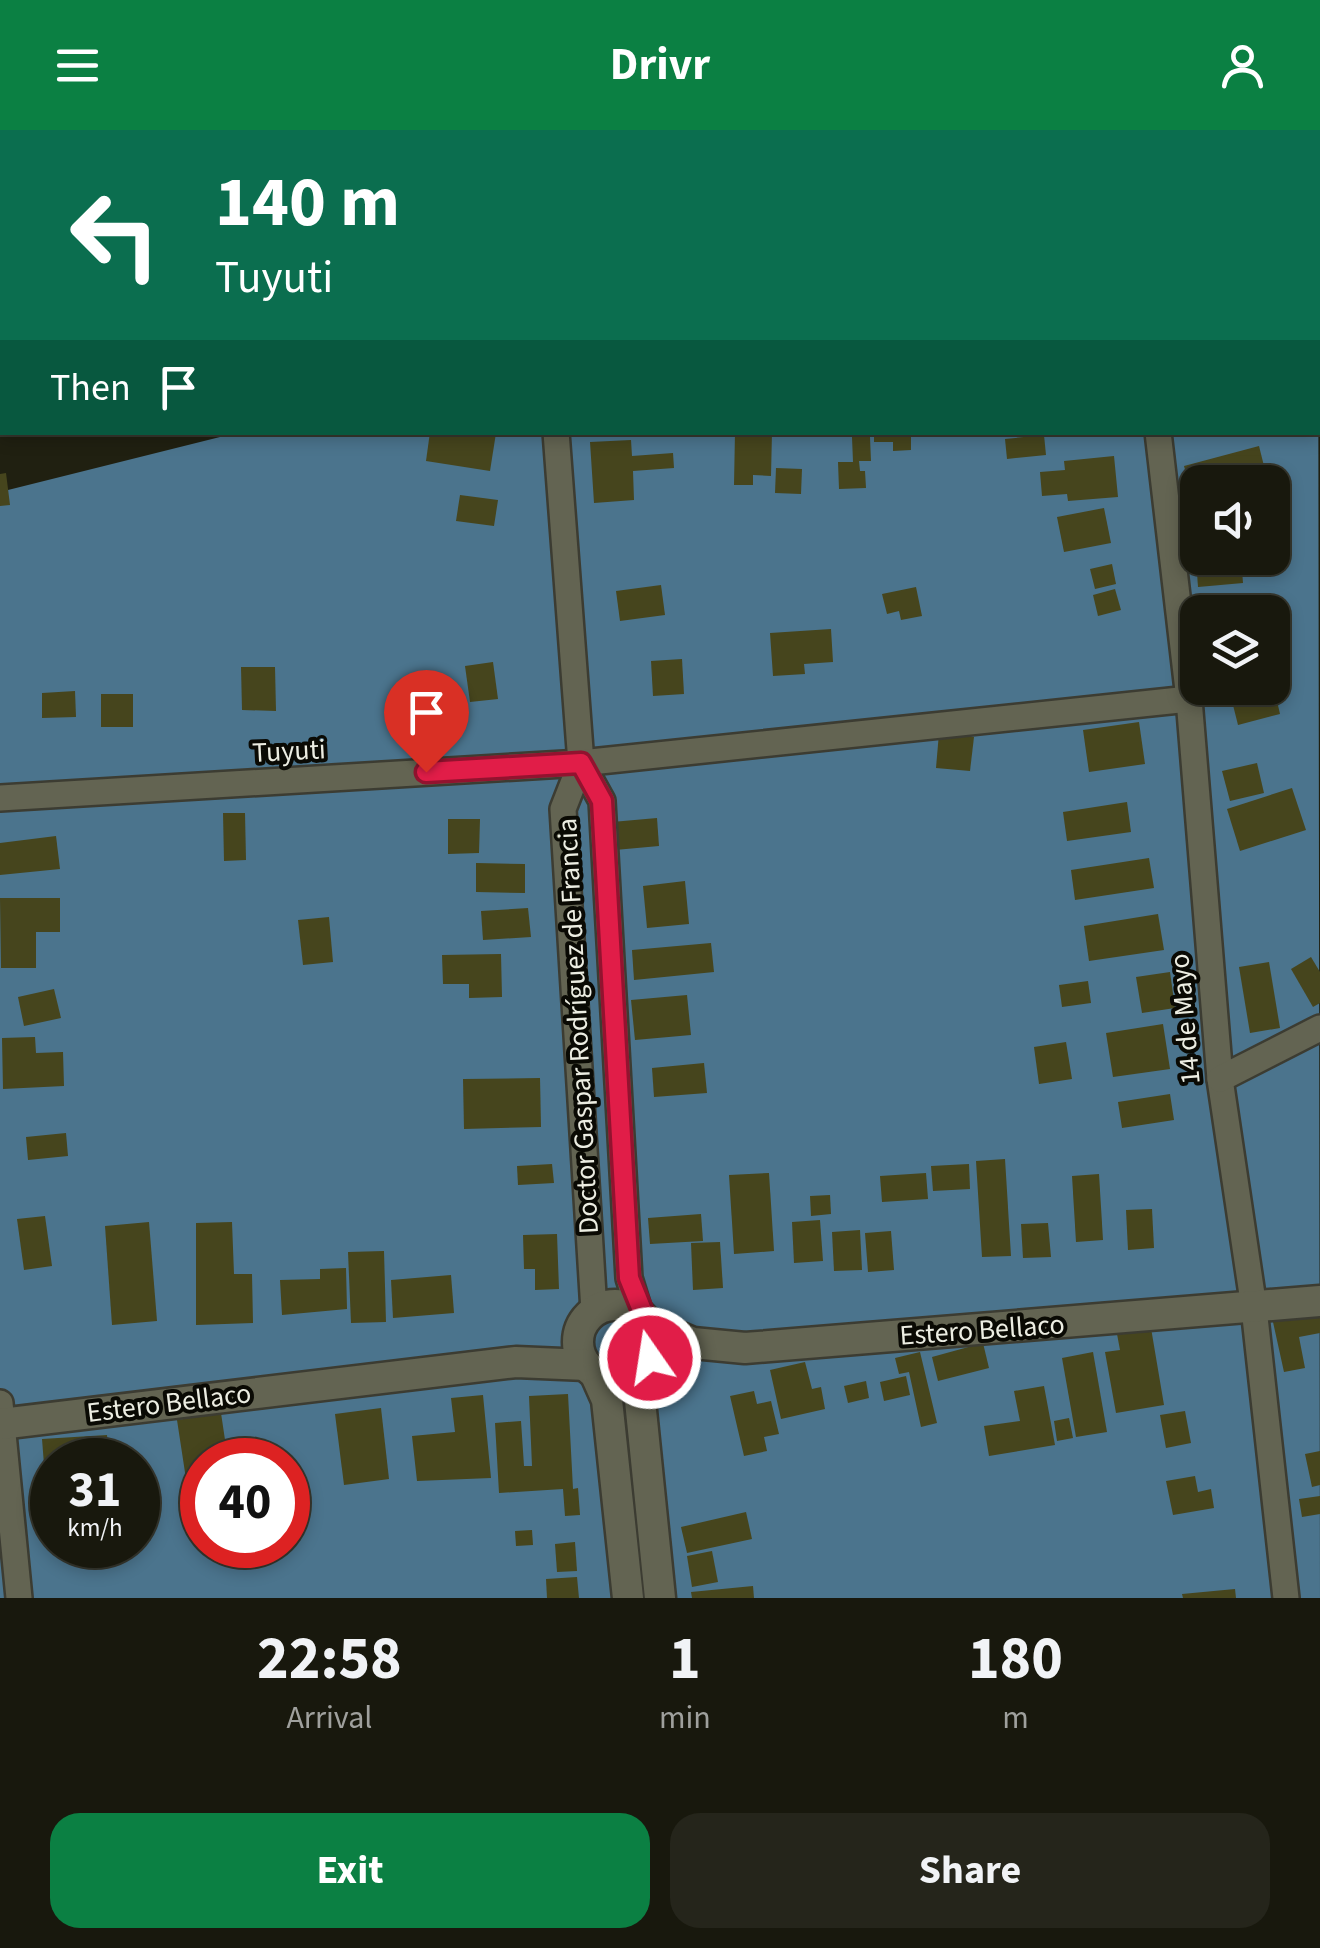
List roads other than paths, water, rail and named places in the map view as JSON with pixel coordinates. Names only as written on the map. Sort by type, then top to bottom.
[{"type":"street","points":[[556,435],[581,763]]},
{"type":"street","name":"14 de Mayo","points":[[1158,435],[1180,621]]},
{"type":"street","name":"Tuyuti","points":[[0,798],[581,763],[1180,699]]},
{"type":"street","name":"14 de Mayo","points":[[1190,705],[1220,1079],[1254,1308],[1286,1598]]},
{"type":"street","name":"Doctor Gaspar Rodríguez de Francia","points":[[581,763],[563,809],[590,1316]]},
{"type":"street","name":"Doctor Gaspar Rodríguez de Francia","points":[[581,763],[602,801],[629,1278],[644,1319]]},
{"type":"street","points":[[1220,1079],[1320,1028]]},
{"type":"street","name":"Estero Bellaco","points":[[644,1319],[693,1343],[745,1348],[1320,1300]]},
{"type":"street","points":[[628,1598],[606,1400],[578,1342],[590,1316],[618,1305],[644,1319],[652,1335],[643,1364],[660,1598]]},
{"type":"street","name":"Estero Bellaco","points":[[516,1362],[590,1316]]},
{"type":"street","points":[[590,1369],[619,1379],[693,1343]]},
{"type":"street","name":"Estero Bellaco","points":[[1,1417],[516,1362],[590,1369]]},
{"type":"street","points":[[1,1417],[19,1598]]},
{"type":"water","points":[[228,435],[1318,435],[1320,1598],[0,1598],[0,492]]}]
